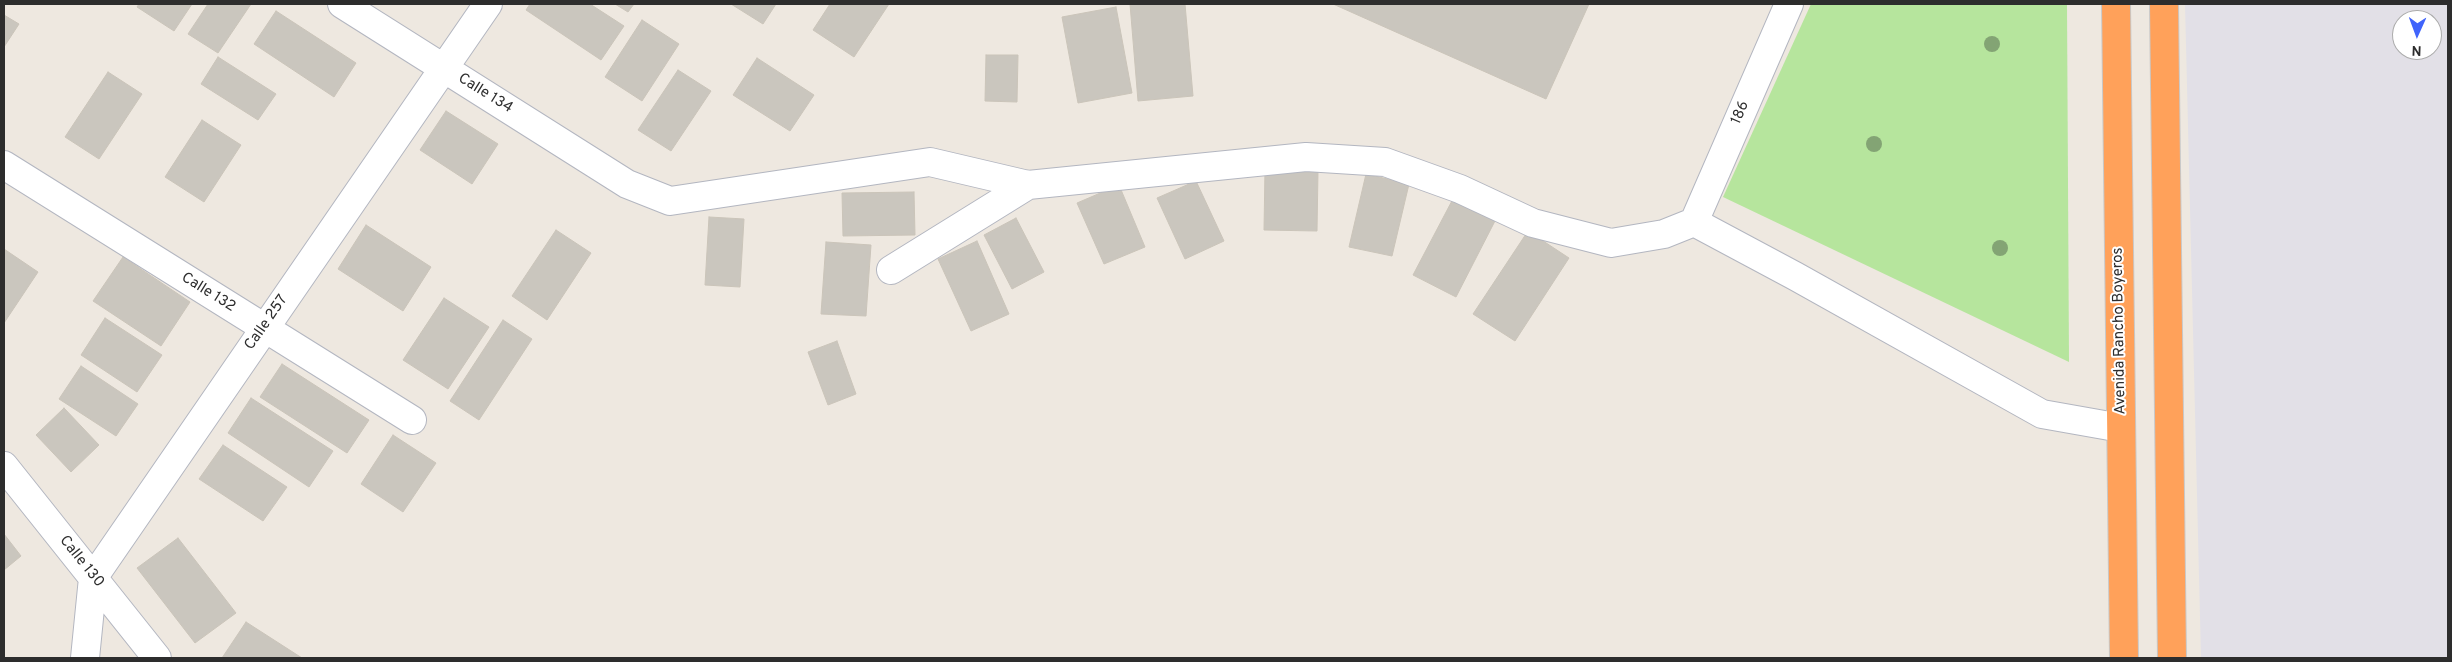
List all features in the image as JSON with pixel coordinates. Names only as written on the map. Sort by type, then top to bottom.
[{"type":"highway","name":"Avenida Rancho Boyeros","points":[[2116,4],[2124,658]]},
{"type":"highway","points":[[2164,4],[2172,658]]},
{"type":"street","name":"Calle 134","points":[[342,4],[627,184],[670,201],[930,162],[1028,185]]},
{"type":"street","name":"Calle 257","points":[[85,658],[93,578],[488,4]]},
{"type":"street","name":"186","points":[[1694,222],[1789,4]]},
{"type":"street","points":[[891,270],[1028,185],[1306,157],[1385,162],[1460,189],[1534,223],[1611,243],[1664,234],[1694,222],[1795,276],[2042,414],[2121,428]]},
{"type":"street","name":"Calle 132","points":[[4,165],[412,420]]},
{"type":"street","name":"Calle 130","points":[[4,466],[157,658]]},
{"type":"shaded area","points":[[2185,4],[2448,4],[2448,658],[2201,658]]},
{"type":"green space","points":[[1811,4],[2067,4],[2069,362],[1723,197]]},
{"type":"building","points":[[139,4],[192,4],[174,31],[137,7]]},
{"type":"building","points":[[208,4],[251,4],[218,53],[188,34]]},
{"type":"building","points":[[530,4],[590,4],[624,26],[601,60],[526,10]]},
{"type":"building","points":[[615,4],[634,4],[628,12]]},
{"type":"building","points":[[731,4],[776,4],[763,24]]},
{"type":"building","points":[[830,4],[889,4],[854,57],[813,30]]},
{"type":"building","points":[[1130,4],[1185,4],[1193,96],[1138,101]]},
{"type":"building","points":[[1333,4],[1589,4],[1546,99]]},
{"type":"building","points":[[1116,7],[1132,93],[1078,103],[1062,17]]},
{"type":"building","points":[[276,11],[356,63],[334,97],[254,44]]},
{"type":"building","points":[[4,15],[19,24],[4,47]]},
{"type":"building","points":[[642,20],[679,44],[642,101],[605,77]]},
{"type":"building","points":[[986,55],[1018,55],[1017,102],[985,101]]},
{"type":"building","points":[[218,57],[276,94],[258,120],[201,84]]},
{"type":"building","points":[[757,58],[814,95],[790,131],[733,95]]},
{"type":"building","points":[[678,70],[711,91],[671,151],[638,130]]},
{"type":"building","points":[[108,72],[142,94],[99,159],[65,137]]},
{"type":"building","points":[[446,111],[498,144],[472,184],[420,150]]},
{"type":"building","points":[[202,120],[241,145],[204,202],[165,177]]},
{"type":"building","points":[[1265,169],[1318,170],[1317,231],[1264,230]]},
{"type":"building","points":[[1366,174],[1409,184],[1392,256],[1349,247]]},
{"type":"building","points":[[1196,181],[1224,241],[1185,259],[1157,198]]},
{"type":"building","points":[[1119,185],[1145,247],[1104,264],[1077,203]]},
{"type":"building","points":[[914,192],[915,235],[843,236],[842,193]]},
{"type":"building","points":[[1454,197],[1496,219],[1456,297],[1413,275]]},
{"type":"building","points":[[709,217],[744,219],[740,287],[705,285]]},
{"type":"building","points":[[1016,218],[1044,272],[1012,289],[984,235]]},
{"type":"building","points":[[366,225],[431,267],[403,311],[338,269]]},
{"type":"building","points":[[556,230],[591,253],[547,320],[512,296]]},
{"type":"building","points":[[1528,231],[1569,258],[1515,341],[1473,314]]},
{"type":"building","points":[[977,241],[1009,314],[971,331],[938,259]]},
{"type":"building","points":[[826,242],[871,245],[866,316],[821,314]]},
{"type":"building","points":[[4,249],[38,272],[4,323]]},
{"type":"building","points":[[123,257],[190,302],[161,346],[93,301]]},
{"type":"building","points":[[444,298],[489,327],[448,389],[403,360]]},
{"type":"building","points":[[105,318],[162,355],[137,392],[81,355]]},
{"type":"building","points":[[503,320],[532,339],[479,420],[450,401]]},
{"type":"building","points":[[837,341],[856,394],[828,405],[808,352]]},
{"type":"building","points":[[282,364],[369,420],[347,453],[260,397]]},
{"type":"building","points":[[81,366],[138,404],[116,436],[59,399]]},
{"type":"building","points":[[251,398],[333,451],[309,487],[228,433]]},
{"type":"building","points":[[64,408],[99,445],[71,472],[36,435]]},
{"type":"building","points":[[393,435],[436,463],[403,512],[361,484]]},
{"type":"building","points":[[223,445],[287,487],[263,521],[199,479]]},
{"type":"building","points":[[4,534],[21,556],[4,570]]},
{"type":"building","points":[[178,538],[236,613],[195,643],[137,568]]},
{"type":"building","points":[[246,622],[302,658],[222,658]]}]
